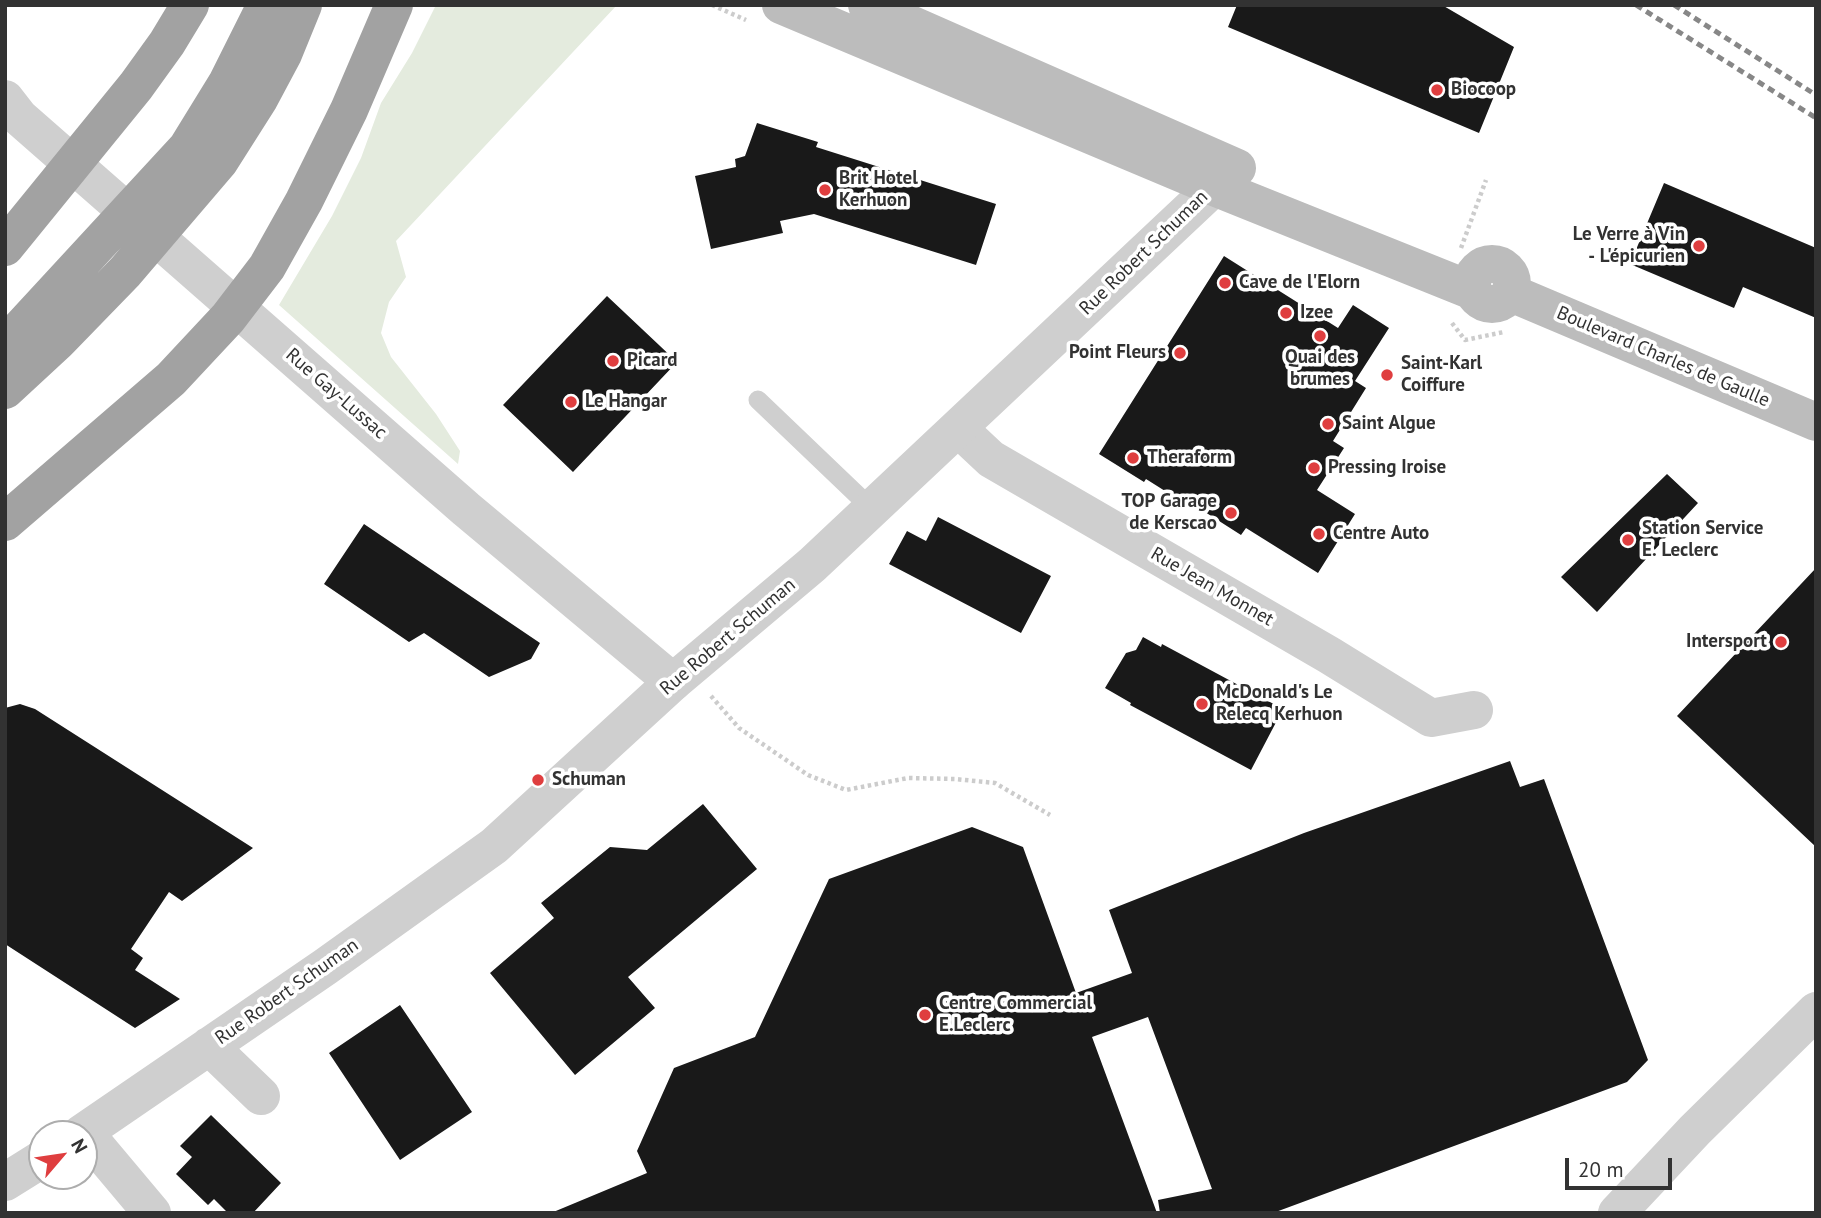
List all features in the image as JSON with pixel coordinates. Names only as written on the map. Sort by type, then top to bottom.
[{"type":"highway","points":[[5,247],[136,86],[190,5]]},
{"type":"highway","points":[[5,345],[187,148],[227,83],[266,5]]},
{"type":"highway","points":[[5,390],[58,341],[125,272],[219,162],[271,77],[303,5]]},
{"type":"highway","points":[[5,522],[171,379],[228,318],[267,267],[304,201],[349,110],[394,5]]},
{"type":"main road","points":[[781,5],[1207,170]]},
{"type":"main road","points":[[867,5],[1207,170]]},
{"type":"main road","name":"Boulevard Charles de Gaulle","points":[[1207,170],[1470,273],[1493,263],[1505,267],[1512,279],[1511,293],[1816,422]]},
{"type":"street","name":"Rue Gay-Lussac","points":[[12,108],[466,509],[681,675]]},
{"type":"street","name":"Rue Robert Schuman","points":[[98,1123],[494,846],[681,675],[812,565],[959,429],[1207,170]]},
{"type":"street","name":"Rue Jean Monnet","points":[[959,429],[991,459],[1329,655],[1431,718],[1474,710]]},
{"type":"street","points":[[1617,1213],[1695,1130],[1816,1012]]},
{"type":"street","name":"Rue Robert Schuman","points":[[209,1046],[261,1096]]},
{"type":"street","name":"Rue Robert Schuman","points":[[98,1150],[152,1213]]},
{"type":"street","points":[[5,1182],[28,1168]]},
{"type":"lane","points":[[758,400],[872,509]]},
{"type":"path","points":[[1470,273],[1486,180]]},
{"type":"path","points":[[681,675],[739,727],[808,775],[846,790],[908,778],[995,783],[1050,815]]},
{"type":"shaded area","points":[[436,5],[617,5],[396,241],[406,277],[389,302],[381,333],[391,357],[436,414],[460,451],[458,464],[279,305],[332,216],[361,158],[381,103],[412,53]]},
{"type":"building","name":"Biocoop","points":[[1237,5],[1442,5],[1514,47],[1479,133],[1228,27]]},
{"type":"building","name":"Brit Hotel Kerhuon","points":[[757,123],[818,142],[816,147],[996,204],[976,265],[814,214],[780,221],[783,233],[711,249],[695,176],[736,167],[735,159],[745,156]]},
{"type":"building","name":"Le Verre à Vin - L'épicurien","points":[[1664,183],[1816,248],[1816,318],[1743,287],[1734,308],[1630,264]]},
{"type":"building","points":[[1224,256],[1338,328],[1353,305],[1389,328],[1355,381],[1366,388],[1333,441],[1344,448],[1317,490],[1355,514],[1318,573],[1246,528],[1241,535],[1194,505],[1192,508],[1099,454]]},
{"type":"building","points":[[607,296],[677,362],[573,472],[503,405]]},
{"type":"building","points":[[1667,474],[1698,503],[1597,612],[1561,577]]},
{"type":"building","points":[[938,517],[1051,576],[1021,633],[889,564],[907,531],[926,541]]},
{"type":"building","points":[[364,524],[540,643],[531,659],[489,677],[424,633],[409,642],[324,584]]},
{"type":"building","name":"Intersport","points":[[1816,568],[1816,847],[1677,716]]},
{"type":"building","name":"McDonald's Le Relecq Kerhuon","points":[[1143,637],[1161,647],[1162,644],[1283,709],[1251,770],[1130,705],[1131,703],[1105,688],[1126,653],[1136,650]]},
{"type":"building","points":[[20,704],[35,709],[253,848],[182,901],[169,892],[131,949],[143,958],[135,970],[180,999],[135,1028],[5,944],[5,708]]},
{"type":"building","points":[[1510,761],[1520,787],[1544,779],[1648,1060],[1627,1082],[1273,1213],[1160,1213],[1158,1200],[1212,1189],[1148,1017],[1092,1037],[1157,1213],[551,1213],[647,1173],[637,1151],[674,1068],[755,1037],[829,879],[972,827],[1023,847],[1076,993],[1132,973],[1109,910],[1304,833]]},
{"type":"building","points":[[703,804],[757,869],[628,977],[655,1008],[575,1075],[490,973],[554,918],[541,903],[610,847],[647,850]]},
{"type":"building","points":[[400,1005],[472,1112],[400,1160],[329,1053]]},
{"type":"building","points":[[211,1115],[281,1183],[253,1213],[228,1213],[214,1199],[208,1205],[176,1174],[192,1157],[180,1146]]},
{"type":"railway","points":[[1636,5],[1816,118]]},
{"type":"railway","points":[[1674,5],[1816,95]]},
{"type":"place","name":"Biocoop","points":[[1437,90]]},
{"type":"place","name":"Brit Hotel Kerhuon","points":[[825,190]]},
{"type":"place","name":"Le Verre à Vin - L'épicurien","points":[[1699,246]]},
{"type":"place","name":"Cave de l'Elorn","points":[[1225,283]]},
{"type":"place","name":"Izee","points":[[1286,313]]},
{"type":"place","name":"Quai des brumes","points":[[1320,336]]},
{"type":"place","name":"Point Fleurs","points":[[1180,353]]},
{"type":"place","name":"Picard","points":[[613,361]]},
{"type":"place","name":"Saint-Karl Coiffure","points":[[1387,375]]},
{"type":"place","name":"Le Hangar","points":[[571,402]]},
{"type":"place","name":"Saint Algue","points":[[1328,424]]},
{"type":"place","name":"Theraform","points":[[1133,458]]},
{"type":"place","name":"Pressing Iroise","points":[[1314,468]]},
{"type":"place","name":"TOP Garage de Kerscao","points":[[1231,513]]},
{"type":"place","name":"Centre Auto","points":[[1319,534]]},
{"type":"place","name":"Station Service E. Leclerc","points":[[1628,540]]},
{"type":"place","name":"Intersport","points":[[1781,642]]},
{"type":"place","name":"McDonald's Le Relecq Kerhuon","points":[[1202,704]]},
{"type":"place","name":"Schuman","points":[[538,780]]},
{"type":"place","name":"Centre Commercial E.Leclerc","points":[[925,1015]]}]
